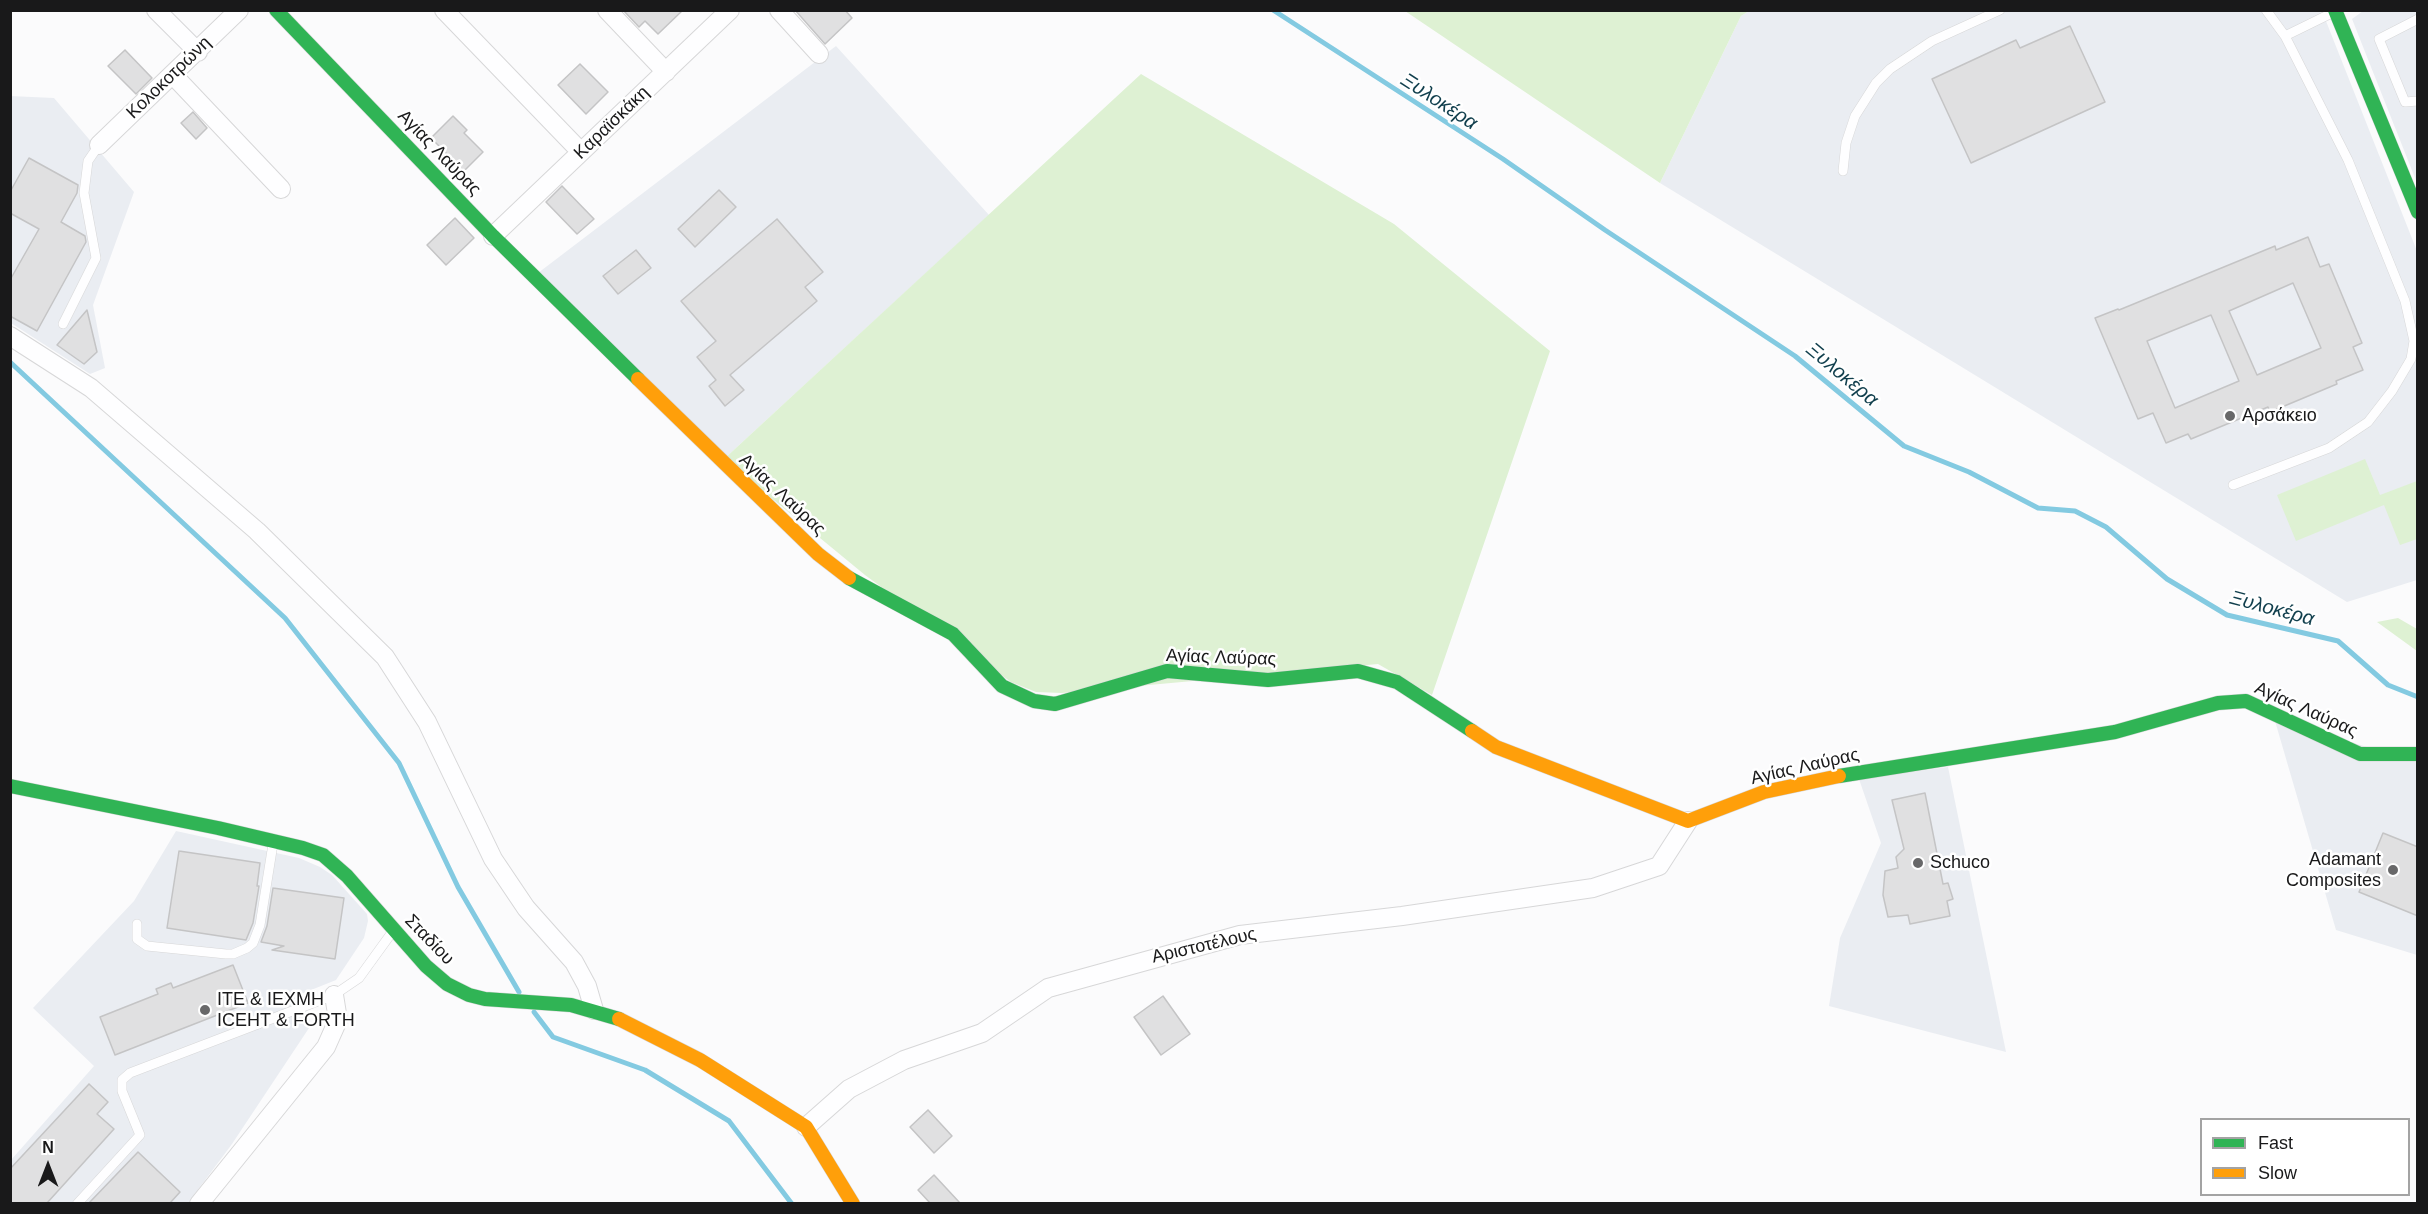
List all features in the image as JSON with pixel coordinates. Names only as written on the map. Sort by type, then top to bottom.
[{"type":"street","points":[[156,10],[198,52]]},
{"type":"street","name":"Κολοκοτρώνη","points":[[99,145],[239,10]]},
{"type":"street","name":"Αγίας Λαύρας","points":[[276,10],[493,236],[720,461],[818,554],[857,584],[953,634],[1002,686],[1034,701],[1055,704],[1167,671],[1268,680],[1358,671],[1397,682],[1496,747],[1688,821],[1764,792],[1857,772],[2115,732],[2227,702],[2246,701],[2360,754],[2418,754]]},
{"type":"street","points":[[444,10],[581,152]]},
{"type":"street","points":[[607,10],[666,72]]},
{"type":"street","name":"Καραϊσκάκη","points":[[493,236],[730,10]]},
{"type":"street","points":[[779,10],[819,54]]},
{"type":"street","points":[[2336,11],[2414,192],[2418,212]]},
{"type":"street","points":[[173,75],[280,189]]},
{"type":"street","points":[[10,336],[91,388],[257,531],[385,657],[427,723],[493,859],[526,908],[574,962],[583,976],[594,1010]]},
{"type":"street","name":"Σταδίου","points":[[10,786],[273,841],[314,852],[331,860],[393,931],[426,966],[447,984],[469,995],[485,999],[571,1005],[594,1010],[631,1023],[700,1060],[806,1127],[852,1203]]},
{"type":"street","name":"Αριστοτέλους","points":[[806,1127],[849,1089],[904,1060],[982,1033],[1048,988],[1240,935],[1402,916],[1593,888],[1659,866],[1688,821]]},
{"type":"street","points":[[199,1203],[326,1047],[338,1020],[333,995]]},
{"type":"lane","points":[[1843,171],[1846,143],[1855,116],[1876,83],[1890,69],[1932,41],[2000,10]]},
{"type":"lane","points":[[2233,485],[2329,448],[2368,422],[2392,391],[2411,359],[2415,341],[2405,301],[2348,160],[2284,36],[2266,10]]},
{"type":"lane","points":[[2284,36],[2336,11]]},
{"type":"lane","points":[[2418,19],[2379,39],[2405,102],[2418,101]]},
{"type":"lane","points":[[63,324],[96,258],[84,193],[88,161],[99,145]]},
{"type":"lane","points":[[137,924],[137,939],[147,946],[226,954],[233,954],[248,948],[253,943],[260,925],[273,841]]},
{"type":"lane","points":[[77,1203],[140,1136],[122,1091],[122,1080],[130,1073],[333,995],[359,978],[393,931]]},
{"type":"shaded area","name":"Αρσάκειο","points":[[1749,11],[2322,11],[2417,251],[2417,580],[2347,602],[1660,183],[1741,16]]},
{"type":"shaded area","points":[[2363,11],[2417,11],[2417,183],[2352,19]]},
{"type":"shaded area","points":[[836,46],[989,215],[724,459],[538,273]]},
{"type":"shaded area","points":[[10,96],[54,98],[134,192],[93,305],[105,368],[90,374],[11,323]]},
{"type":"shaded area","points":[[2275,721],[2417,761],[2417,955],[2336,930]]},
{"type":"shaded area","points":[[1948,767],[2006,1052],[1829,1006],[1840,938],[1881,843],[1859,779]]},
{"type":"shaded area","points":[[176,831],[299,858],[320,867],[332,875],[367,914],[368,921],[364,938],[336,980],[301,994],[311,1025],[232,1144],[188,1203],[11,1204],[11,1160],[94,1066],[33,1008],[134,901]]},
{"type":"green space","points":[[1405,11],[1749,11],[1741,16],[1660,183]]},
{"type":"green space","points":[[1141,74],[1394,224],[1550,351],[1432,695],[1378,664],[1062,693],[1036,692],[1011,682],[865,575],[724,459]]},
{"type":"green space","points":[[2365,459],[2380,495],[2417,481],[2417,539],[2400,545],[2384,505],[2296,541],[2277,495]]},
{"type":"green space","points":[[2398,618],[2417,629],[2417,651],[2377,622]]},
{"type":"building","points":[[623,10],[683,10],[658,34],[645,21],[639,27]]},
{"type":"building","points":[[795,10],[845,10],[852,18],[825,44]]},
{"type":"building","points":[[2070,26],[2105,102],[1971,163],[1932,79],[2016,40],[2020,48]]},
{"type":"building","points":[[125,50],[152,78],[136,94],[108,66]]},
{"type":"building","points":[[580,64],[608,92],[586,114],[558,85]]},
{"type":"building","points":[[193,112],[207,128],[196,139],[181,123]]},
{"type":"building","points":[[453,116],[467,130],[464,133],[483,152],[464,171],[431,138]]},
{"type":"building","points":[[29,158],[78,185],[77,193],[61,222],[85,236],[86,242],[37,331],[10,316],[10,280],[39,229],[10,213],[10,192]]},
{"type":"building","points":[[562,186],[594,219],[577,234],[546,202]]},
{"type":"building","points":[[719,190],[736,207],[695,247],[678,229]]},
{"type":"building","points":[[455,218],[474,238],[446,265],[427,245]]},
{"type":"building","points":[[777,219],[823,272],[805,287],[817,301],[730,375],[744,390],[725,406],[709,386],[716,380],[697,357],[716,341],[681,301]]},
{"type":"building","name":"Αρσάκειο","points":[[2308,237],[2320,267],[2329,264],[2362,343],[2353,347],[2363,370],[2336,381],[2337,384],[2270,412],[2268,407],[2191,439],[2188,434],[2166,443],[2153,413],[2138,419],[2095,318],[2275,246],[2276,250]],"holes":[[[2293,283],[2321,348],[2257,375],[2229,311]],[[2211,315],[2239,381],[2175,408],[2147,341]]]},
{"type":"building","points":[[636,250],[651,268],[618,294],[603,276]]},
{"type":"building","points":[[87,310],[97,352],[84,364],[57,345]]},
{"type":"building","name":"Schuco","points":[[1925,793],[1943,884],[1948,883],[1953,899],[1947,901],[1950,916],[1910,924],[1908,915],[1888,917],[1883,895],[1885,871],[1898,868],[1896,857],[1904,849],[1892,800]]},
{"type":"building","name":"Adamant Composites","points":[[2383,833],[2418,847],[2418,916],[2359,892]]},
{"type":"building","points":[[179,851],[260,863],[253,923],[246,940],[167,928]]},
{"type":"building","points":[[273,888],[344,898],[335,959],[272,950],[284,946],[261,942],[267,926]]},
{"type":"building","points":[[233,965],[248,1003],[115,1055],[100,1017],[158,994],[156,989],[171,983],[173,988]]},
{"type":"building","points":[[1163,996],[1190,1034],[1161,1055],[1134,1017]]},
{"type":"building","points":[[89,1084],[108,1102],[97,1114],[114,1129],[47,1203],[10,1203],[10,1169]]},
{"type":"building","points":[[928,1110],[952,1136],[934,1153],[910,1127]]},
{"type":"building","points":[[138,1152],[180,1192],[170,1203],[89,1203]]},
{"type":"building","points":[[934,1175],[960,1203],[930,1203],[918,1190]]},
{"type":"waterway","name":"Ξυλοκέρα","points":[[1273,10],[1503,159],[1605,230],[1795,356],[1904,446],[1969,472],[2038,508],[2075,511],[2106,527],[2167,579],[2227,615],[2338,641],[2388,685],[2418,697]]},
{"type":"waterway","points":[[10,362],[285,618],[399,763],[458,887],[519,992]]},
{"type":"waterway","points":[[534,1012],[553,1037],[645,1070],[729,1121],[792,1204]]},
{"type":"traffic: fast","points":[[276,10],[493,236],[638,379]]},
{"type":"traffic: fast","points":[[2335,10],[2418,212]]},
{"type":"traffic: fast","points":[[849,578],[953,634],[1002,686],[1034,701],[1055,704],[1167,671],[1268,680],[1358,671],[1397,682],[1472,731]]},
{"type":"traffic: fast","points":[[1839,776],[2115,732],[2218,703],[2246,701],[2360,754],[2418,754]]},
{"type":"traffic: fast","points":[[10,786],[218,828],[323,855],[347,876],[426,966],[447,984],[469,995],[485,999],[571,1005],[619,1019]]},
{"type":"traffic: slow","points":[[638,379],[818,554],[849,578]]},
{"type":"traffic: slow","points":[[1472,731],[1496,747],[1688,821],[1764,792],[1839,776]]},
{"type":"traffic: slow","points":[[619,1019],[700,1060],[806,1127],[853,1204]]},
{"type":"place","name":"Αρσάκειο","points":[[2230,416]]},
{"type":"place","name":"Schuco","points":[[1918,863]]},
{"type":"place","name":"Adamant Composites","points":[[2393,870]]},
{"type":"place","name":"ΙΤΕ & ΙΕΧΜΗ ICEHT & FORTH","points":[[205,1010]]}]
